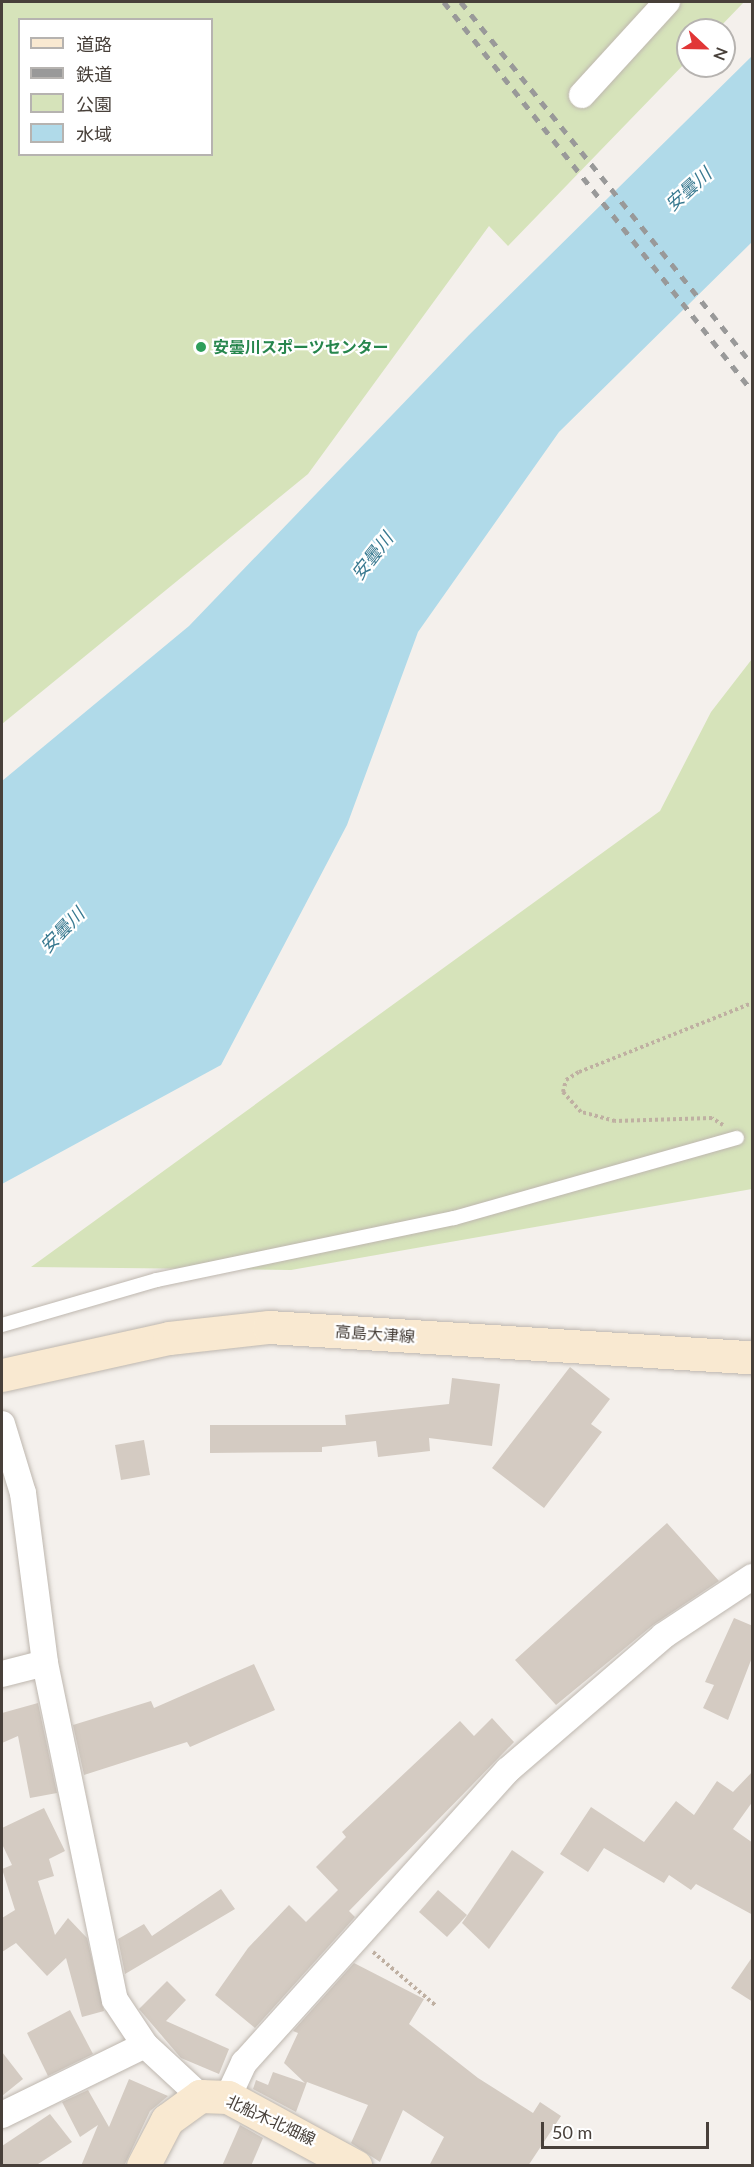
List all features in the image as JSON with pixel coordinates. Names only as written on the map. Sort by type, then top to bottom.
[{"type":"main road","name":"高島大津線","points":[[2,1375],[169,1338],[269,1327],[753,1357]]},
{"type":"main road","points":[[143,2166],[167,2120],[214,2097]]},
{"type":"main road","name":"北船木北畑線","points":[[214,2097],[355,2166]]},
{"type":"street","points":[[582,95],[667,2]]},
{"type":"street","points":[[2,1424],[23,1493],[45,1663],[115,2000],[145,2045],[214,2097],[508,1770],[663,1636],[753,1577]]},
{"type":"street","points":[[2,1674],[45,1663]]},
{"type":"street","points":[[2,2115],[145,2045]]},
{"type":"lane","points":[[2,1325],[158,1280],[454,1218],[737,1138]]},
{"type":"path","points":[[737,1138],[712,1118],[615,1121],[581,1112],[563,1092],[566,1080],[579,1072],[753,1003]]},
{"type":"path","points":[[357,1938],[435,2005]]},
{"type":"green space","name":"安曇川スポーツセンター","points":[[2,2],[744,2],[729,18],[676,18],[676,72],[508,246],[489,226],[308,474],[2,724]]},
{"type":"green space","points":[[752,659],[752,1189],[291,1270],[31,1267],[660,811],[711,712]]},
{"type":"water","name":"安曇川","points":[[752,56],[752,242],[559,432],[418,632],[347,825],[221,1065],[2,1184],[2,781],[189,626],[469,335],[730,78],[736,78],[736,72]]},
{"type":"building","points":[[570,1367],[610,1399],[591,1424],[602,1432],[544,1508],[492,1468]]},
{"type":"building","points":[[452,1378],[500,1384],[492,1446],[429,1438],[430,1451],[378,1457],[376,1441],[322,1447],[322,1452],[210,1453],[210,1425],[346,1425],[345,1415],[449,1404]]},
{"type":"building","points":[[144,1440],[150,1475],[121,1480],[115,1445]]},
{"type":"building","points":[[667,1523],[719,1581],[653,1625],[556,1705],[515,1660]]},
{"type":"building","points":[[734,1618],[753,1626],[753,1655],[728,1720],[703,1708],[714,1685],[705,1682]]},
{"type":"building","points":[[254,1664],[275,1710],[190,1747],[187,1742],[84,1775],[73,1725],[151,1701],[154,1708]]},
{"type":"building","points":[[38,1703],[57,1793],[30,1798],[18,1736],[2,1743],[2,1713]]},
{"type":"building","points":[[492,1718],[514,1742],[349,1911],[355,1917],[255,2028],[215,1995],[248,1948],[289,1905],[306,1922],[338,1890],[316,1867],[346,1837],[342,1832],[460,1721],[474,1736]]},
{"type":"building","points":[[753,1771],[753,1801],[733,1829],[753,1843],[753,1915],[696,1884],[691,1890],[669,1875],[664,1883],[604,1848],[588,1872],[560,1854],[591,1807],[644,1842],[676,1801],[694,1815],[717,1781],[733,1792]]},
{"type":"building","points":[[44,1808],[65,1851],[49,1859],[54,1876],[38,1881],[55,1935],[68,1918],[87,1938],[104,2011],[82,2017],[66,1958],[47,1976],[16,1943],[2,1952],[2,1918],[15,1910],[2,1869],[12,1865],[2,1844],[2,1828]]},
{"type":"building","points":[[512,1850],[544,1872],[489,1949],[462,1923]]},
{"type":"building","points":[[221,1889],[235,1909],[125,1974],[118,1939],[144,1924],[152,1936]]},
{"type":"building","points":[[438,1890],[467,1915],[447,1937],[419,1912]]},
{"type":"building","points":[[753,1956],[753,2002],[731,1988]]},
{"type":"building","points":[[354,1963],[424,1999],[409,2024],[478,2078],[533,2113],[540,2102],[561,2116],[528,2166],[429,2166],[444,2137],[403,2110],[380,2162],[351,2143],[368,2105],[307,2082],[296,2112],[253,2089],[256,2080],[268,2085],[273,2072],[305,2083],[284,2063],[298,2033],[293,2031]]},
{"type":"building","points":[[167,1981],[186,2000],[166,2021],[229,2049],[219,2074],[181,2058],[139,2009]]},
{"type":"building","points":[[70,2010],[93,2054],[48,2076],[27,2033]]},
{"type":"building","points":[[2,2052],[23,2079],[2,2096]]},
{"type":"building","points":[[129,2079],[168,2096],[150,2111],[124,2166],[81,2166],[98,2125],[80,2137],[62,2102],[88,2090],[109,2127]]},
{"type":"building","points":[[50,2114],[72,2142],[35,2166],[2,2166],[2,2146]]},
{"type":"building","points":[[240,2125],[263,2138],[251,2166],[222,2166]]},
{"type":"railway","points":[[444,2],[752,390]]},
{"type":"railway","points":[[461,2],[752,364]]},
{"type":"place","name":"安曇川スポーツセンター","points":[[201,347]]}]
